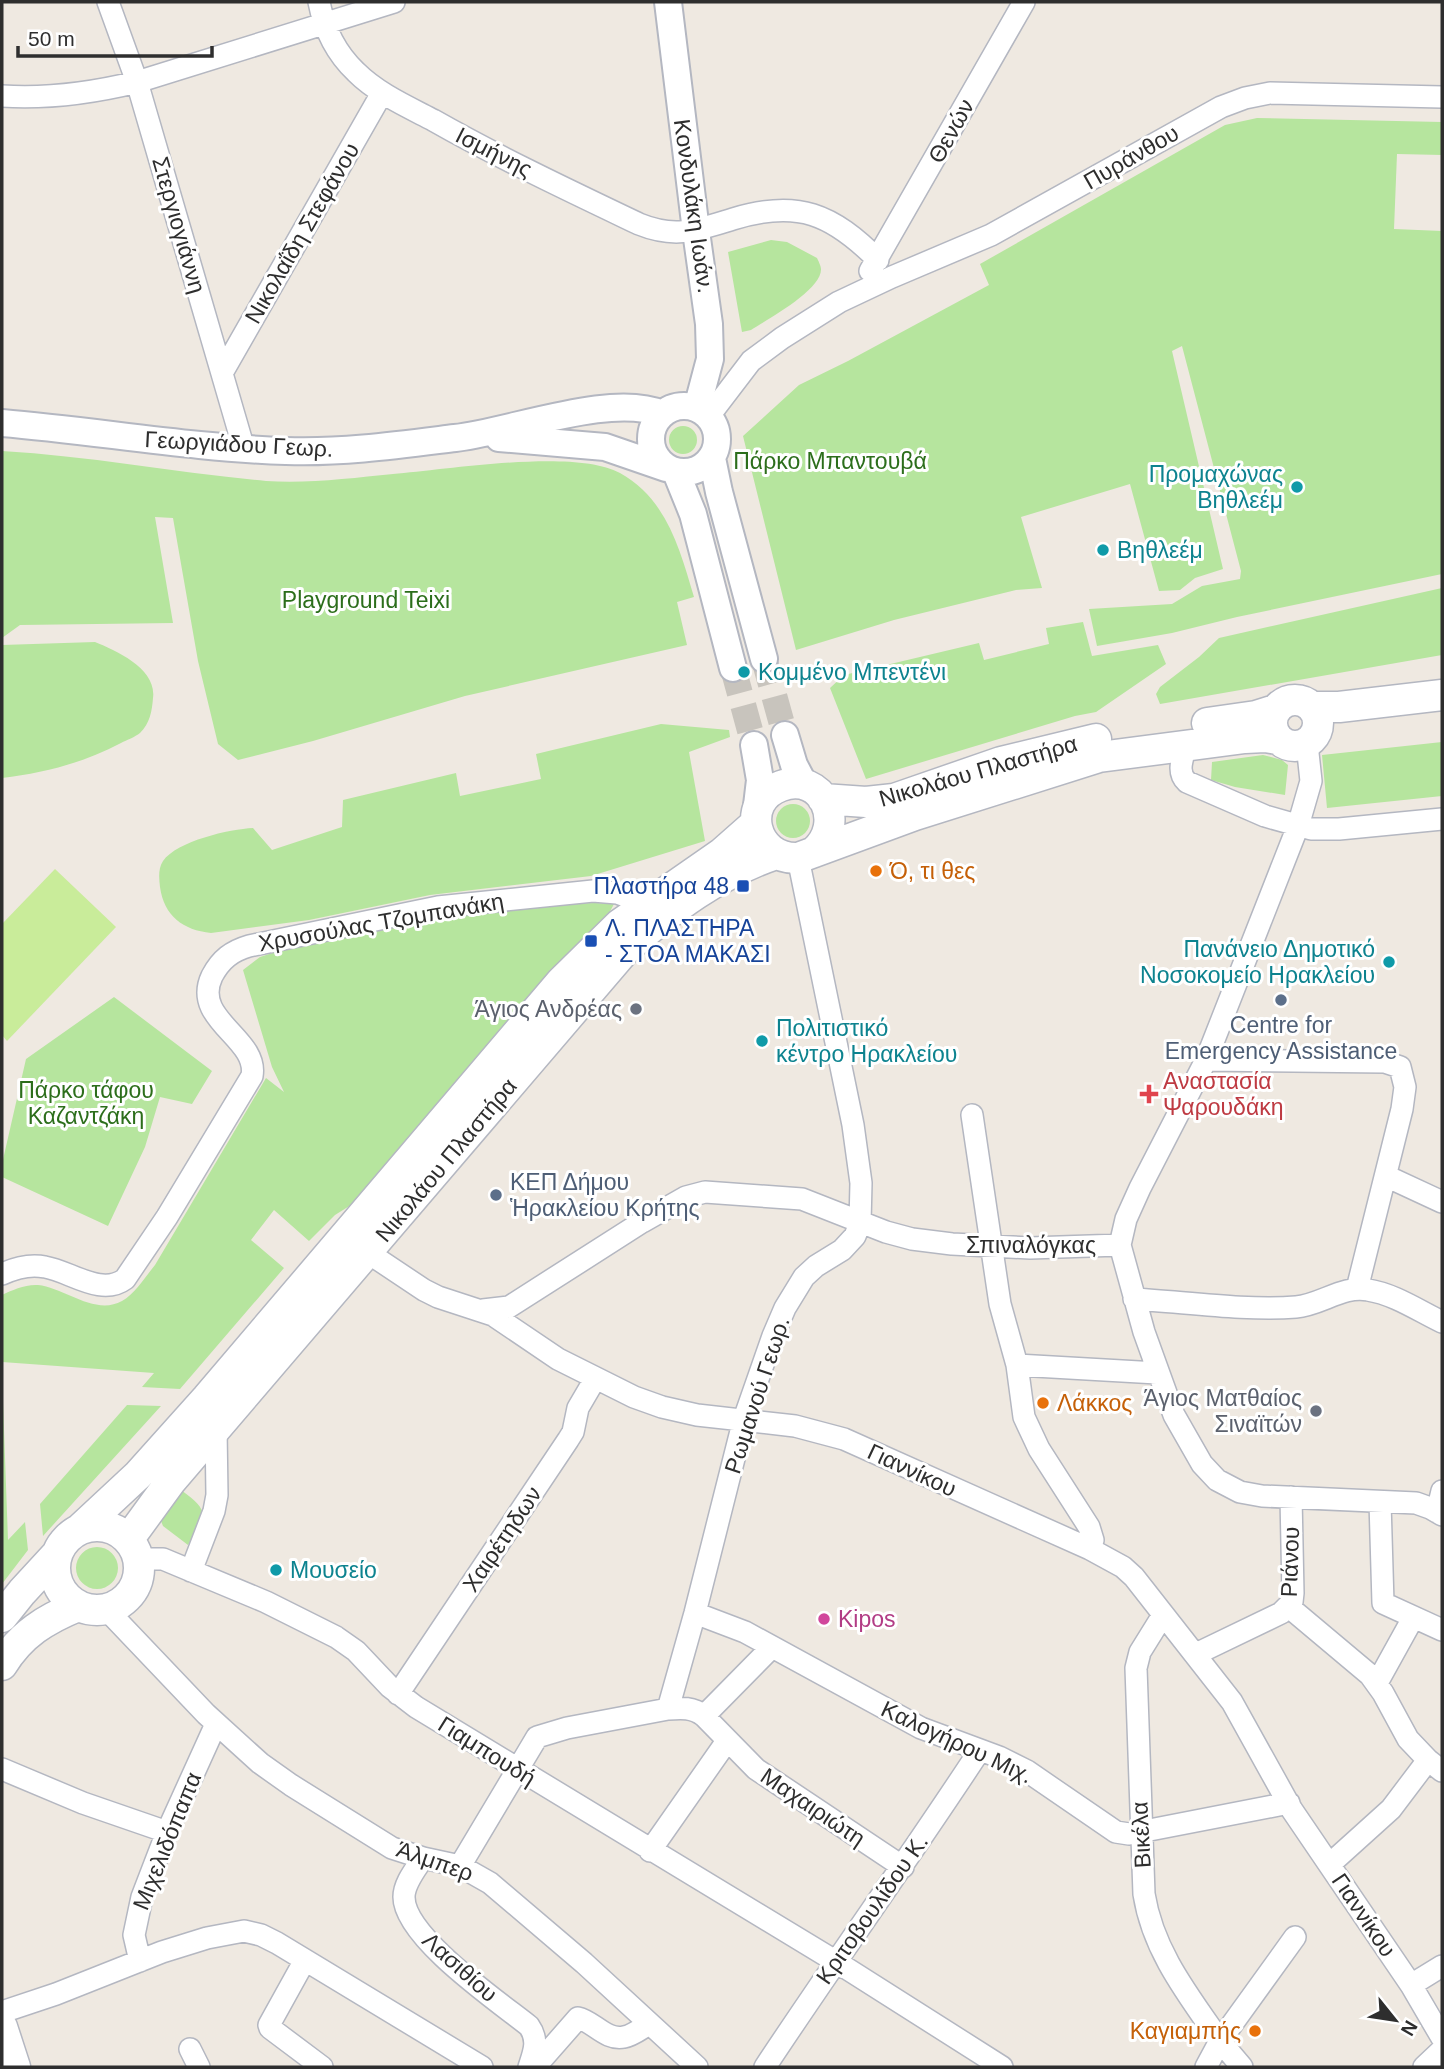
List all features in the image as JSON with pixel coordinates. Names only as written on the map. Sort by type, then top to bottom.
[{"type":"main road","points":[[1311,729],[1303,701],[1283,703],[1276,725],[1292,747],[1339,707],[1442,695]]},
{"type":"main road","points":[[1311,729],[1442,714]]},
{"type":"main road","name":"Νικολάου Πλαστήρα","points":[[80,1529],[120,1494],[207,1398],[561,982],[600,941],[737,870],[796,854],[1086,760],[1119,753],[1261,737],[1276,725],[1256,716],[1071,744],[989,766],[894,799],[866,802],[814,792]]},
{"type":"main road","points":[[790,784],[814,792],[829,810],[830,827],[826,839],[796,854],[761,839],[756,819],[764,799],[776,788],[790,784]]},
{"type":"main road","name":"Νικολάου Πλαστήρα","points":[[134,1553],[157,1500],[609,967],[652,912],[722,853],[756,819]]},
{"type":"main road","points":[[2,1618],[66,1540],[80,1529],[107,1527],[120,1533],[134,1553],[136,1583],[121,1603],[92,1608],[37,1626],[16,1644],[2,1665]]},
{"type":"main road","points":[[57,1554],[57,1582],[65,1596],[92,1608]]},
{"type":"main road","points":[[2,2027],[15,2067]]},
{"type":"street","name":"Στεργιογιάννη","points":[[108,2],[137,82],[244,449]]},
{"type":"street","name":"Ισμήνης","points":[[318,2],[334,44],[348,64],[382,93],[479,146],[639,223],[668,232],[696,231]]},
{"type":"street","points":[[2,96],[48,98],[108,89],[394,2]]},
{"type":"street","name":"Κονδυλάκη Ιωάν.","points":[[668,2],[710,343],[703,412]]},
{"type":"street","name":"Θενών","points":[[839,302],[859,284],[878,260],[1024,2]]},
{"type":"street","name":"Νικολαΐδη Στεφάνου","points":[[222,373],[382,93]]},
{"type":"street","name":"Πυράνθου","points":[[839,302],[991,235],[1209,113],[1245,98],[1270,93],[1442,97]]},
{"type":"street","points":[[696,231],[750,214],[802,211],[818,215],[838,226],[878,260]]},
{"type":"street","points":[[703,412],[765,349],[839,302]]},
{"type":"street","points":[[673,471],[694,471],[712,458],[718,441],[717,432],[703,412],[679,406],[662,414],[653,429],[652,447],[659,462],[673,471],[693,514],[733,668]]},
{"type":"street","name":"Γεωργιάδου Γεωρ.","points":[[3,419],[244,449],[330,451],[477,436],[532,421],[601,410],[635,407],[662,414]]},
{"type":"street","name":"Γεωργιάδου Γεωρ.","points":[[477,436],[605,447],[673,471]]},
{"type":"street","points":[[712,458],[764,659]]},
{"type":"street","name":"Σπιναλόγκας","points":[[483,1310],[509,1307],[642,1222],[695,1194],[714,1192],[802,1199],[860,1223],[912,1239],[991,1247],[1121,1245],[1126,1219],[1140,1188],[1206,1060],[1298,826],[1311,781],[1311,729]]},
{"type":"street","points":[[785,735],[794,765],[814,792]]},
{"type":"street","points":[[754,745],[760,780],[756,819]]},
{"type":"street","points":[[1186,745],[1181,770],[1187,782],[1265,816],[1298,826],[1331,830],[1442,819]]},
{"type":"street","points":[[796,854],[853,1125],[861,1184],[860,1223]]},
{"type":"street","name":"Χρυσούλας Τζομπανάκη","points":[[2,1274],[32,1266],[62,1271],[96,1284],[118,1284],[125,1279],[173,1208],[252,1076],[253,1069],[248,1055],[216,1014],[208,998],[208,986],[215,970],[233,952],[249,946],[369,920],[499,899],[606,891],[628,897],[652,912]]},
{"type":"street","points":[[1206,1060],[1385,1062],[1397,1065],[1405,1087],[1402,1110],[1357,1289]]},
{"type":"street","points":[[972,1115],[1000,1304],[1017,1365],[1027,1426],[1089,1527],[1093,1540],[1090,1549]]},
{"type":"street","points":[[1386,1176],[1442,1202]]},
{"type":"street","name":"Ρωμανού Γεωρ.","points":[[668,1709],[744,1419],[773,1336],[791,1296],[808,1272],[849,1243],[860,1223]]},
{"type":"street","points":[[1121,1245],[1134,1299],[1157,1373],[1183,1432],[1211,1474],[1231,1488],[1246,1493],[1440,1506]]},
{"type":"street","name":"Γιαννίκου","points":[[367,1252],[431,1294],[483,1310],[500,1319],[558,1359],[595,1379],[662,1407],[697,1415],[795,1426],[844,1439],[1090,1549],[1129,1572],[1196,1654],[1245,1722],[1289,1803],[1411,1985],[1442,2038]]},
{"type":"street","points":[[1134,1299],[1299,1307],[1357,1289],[1372,1290],[1442,1322]]},
{"type":"street","points":[[1017,1365],[1157,1373]]},
{"type":"street","name":"Χαιρέτηδων","points":[[398,1694],[568,1440],[573,1432],[578,1408],[595,1379]]},
{"type":"street","points":[[191,1571],[217,1495],[216,1429]]},
{"type":"street","name":"Ριάνου","points":[[1196,1654],[1289,1607],[1293,1593],[1291,1497]]},
{"type":"street","points":[[1380,1502],[1383,1603],[1442,1630]]},
{"type":"street","name":"Γιαμπουδή","points":[[134,1553],[191,1571],[276,1606],[336,1637],[356,1651],[398,1694],[835,1961],[1002,2067]]},
{"type":"street","points":[[1289,1607],[1377,1683],[1408,1738],[1435,1765]]},
{"type":"street","name":"Άλμπερ","points":[[92,1608],[260,1763],[392,1848],[460,1866],[482,1877],[584,1963],[697,2067]]},
{"type":"street","name":"Καλογήρου Μιχ.","points":[[695,1613],[733,1627],[921,1728],[1027,1771],[1109,1829],[1123,1834],[1289,1803]]},
{"type":"street","name":"Βικέλα","points":[[1163,1615],[1140,1652],[1136,1668],[1144,1894],[1150,1924],[1166,1961],[1220,2041],[1242,2067]]},
{"type":"street","points":[[1377,1683],[1413,1618]]},
{"type":"street","points":[[460,1866],[533,1741],[544,1734],[668,1709],[695,1710],[704,1716],[772,1647]]},
{"type":"street","name":"Μαχαιριώτη","points":[[704,1716],[756,1769],[903,1867]]},
{"type":"street","name":"Μιχελιδόπαπα","points":[[140,1961],[135,1941],[135,1924],[149,1877],[216,1724]]},
{"type":"street","points":[[650,1850],[727,1741]]},
{"type":"street","name":"Κριτοβουλίδου Κ.","points":[[765,2067],[980,1750]]},
{"type":"street","name":"Γιαννίκου","points":[[1330,1864],[1435,1765]]},
{"type":"street","points":[[2,1769],[93,1807],[167,1832]]},
{"type":"street","name":"Λασιθίου","points":[[423,1858],[406,1885],[404,1898],[408,1912],[416,1927],[432,1946],[529,2026],[536,2036],[529,2067]]},
{"type":"street","points":[[2,2012],[207,1938],[244,1931],[261,1935],[305,1960],[482,2067]]},
{"type":"street","points":[[1206,2067],[1220,2041],[1295,1937]]},
{"type":"street","points":[[305,1960],[269,2025],[322,2067]]},
{"type":"street","points":[[1411,1985],[1442,1966]]},
{"type":"street","points":[[535,2067],[578,2018],[584,2019],[611,2037],[624,2038],[649,2024]]},
{"type":"street","points":[[1424,2067],[1442,2050]]},
{"type":"green space","name":"Πάρκο Μπαντουβά","points":[[1257,118],[1442,122],[1442,155],[1397,154],[1394,229],[1442,231],[1442,574],[1172,633],[1097,646],[1089,609],[1172,604],[1202,586],[1240,579],[1241,571],[1182,346],[1172,351],[1223,569],[1195,578],[1180,590],[1159,591],[1130,484],[1021,517],[1042,588],[1016,590],[894,620],[796,650],[743,436],[799,385],[989,285],[980,264],[1225,125]]},
{"type":"green space","points":[[771,240],[787,242],[817,258],[821,269],[819,277],[804,295],[793,303],[751,330],[742,332],[728,252]]},
{"type":"green space","points":[[683,426],[693,430],[697,440],[693,450],[683,454],[673,450],[669,440],[673,430]]},
{"type":"green space","name":"Playground Teixi","points":[[2,451],[282,482],[542,461],[599,466],[620,473],[636,484],[660,511],[669,527],[694,597],[677,602],[687,645],[465,696],[238,760],[218,744],[198,661],[173,518],[155,517],[173,623],[20,625],[2,638]]},
{"type":"green space","points":[[1442,588],[1442,655],[1160,704],[1156,694],[1160,687],[1219,638]]},
{"type":"green space","points":[[1083,622],[1092,656],[1158,645],[1166,664],[1096,712],[866,779],[830,688],[844,675],[979,643],[984,660],[1049,644],[1046,628]]},
{"type":"green space","points":[[95,642],[134,662],[149,678],[153,688],[153,703],[146,725],[140,733],[131,738],[78,762],[2,778],[2,645]]},
{"type":"green space","points":[[661,724],[729,730],[730,737],[689,752],[705,841],[591,876],[430,895],[309,920],[211,933],[192,929],[176,920],[162,897],[159,874],[163,861],[180,848],[205,837],[253,828],[272,850],[342,827],[343,800],[456,773],[460,796],[541,779],[536,754]]},
{"type":"green space","points":[[1442,742],[1442,796],[1327,808],[1322,755]]},
{"type":"green space","points":[[1263,755],[1282,760],[1288,765],[1285,795],[1211,780],[1212,762]]},
{"type":"green space","points":[[793,804],[805,809],[810,821],[805,833],[793,838],[781,833],[776,821],[781,809]]},
{"type":"green space","points":[[55,869],[116,927],[7,1041],[2,1035],[2,924]]},
{"type":"green space","points":[[554,904],[614,904],[608,915],[513,1014],[351,1205],[335,1215],[309,1241],[274,1210],[251,1240],[284,1268],[180,1389],[142,1387],[154,1373],[2,1362],[2,1295],[24,1286],[38,1285],[101,1305],[112,1305],[127,1298],[155,1265],[266,1078],[284,1092],[272,1067],[243,970],[260,957],[297,945],[410,922]]},
{"type":"green space","name":"Πάρκο τάφου Καζαντζάκη","points":[[114,997],[212,1071],[192,1104],[160,1097],[145,1147],[108,1226],[2,1177],[2,1164],[26,1059]]},
{"type":"green space","points":[[2,1374],[8,1540],[25,1522],[28,1550],[2,1584]]},
{"type":"green space","points":[[127,1405],[161,1406],[43,1536],[40,1504]]},
{"type":"green space","points":[[181,1490],[197,1504],[202,1514],[202,1520],[188,1545],[163,1526],[161,1521]]},
{"type":"green space","points":[[97,1547],[112,1553],[118,1568],[112,1583],[97,1589],[82,1583],[76,1568],[82,1553]]},
{"type":"tunnel","points":[[764,659],[785,735]]},
{"type":"tunnel","points":[[733,668],[754,745]]},
{"type":"place","name":"Προμαχώνας Βηθλεέμ","points":[[1297,487]]},
{"type":"place","name":"Βηθλεέμ","points":[[1103,550]]},
{"type":"place","name":"Κομμένο Μπεντένι","points":[[744,672]]},
{"type":"place","name":"Ό, τι θες","points":[[876,871]]},
{"type":"place","name":"Πλαστήρα 48","points":[[743,886]]},
{"type":"place","name":"Λ. ΠΛΑΣΤΗΡΑ - ΣΤΟΑ ΜΑΚΑΣΙ","points":[[591,941]]},
{"type":"place","name":"Πανάνειο Δημοτικό Νοσοκομείο Ηρακλείου","points":[[1389,962]]},
{"type":"place","name":"Centre for Emergency Assistance","points":[[1281,1000]]},
{"type":"place","name":"Άγιος Ανδρέας","points":[[636,1009]]},
{"type":"place","name":"Πολιτιστικό κέντρο Ηρακλείου","points":[[762,1041]]},
{"type":"place","name":"Αναστασία Ψαρουδάκη","points":[[1149,1094]]},
{"type":"place","name":"ΚΕΠ Δήμου Ἡρακλείου Κρήτης","points":[[496,1195]]},
{"type":"place","name":"Λάκκος","points":[[1043,1403]]},
{"type":"place","name":"Άγιος Ματθαίος Σιναϊτών","points":[[1316,1411]]},
{"type":"place","name":"Μουσείο","points":[[276,1570]]},
{"type":"place","name":"Kipos","points":[[824,1619]]},
{"type":"place","name":"Καγιαμπής","points":[[1255,2031]]}]
